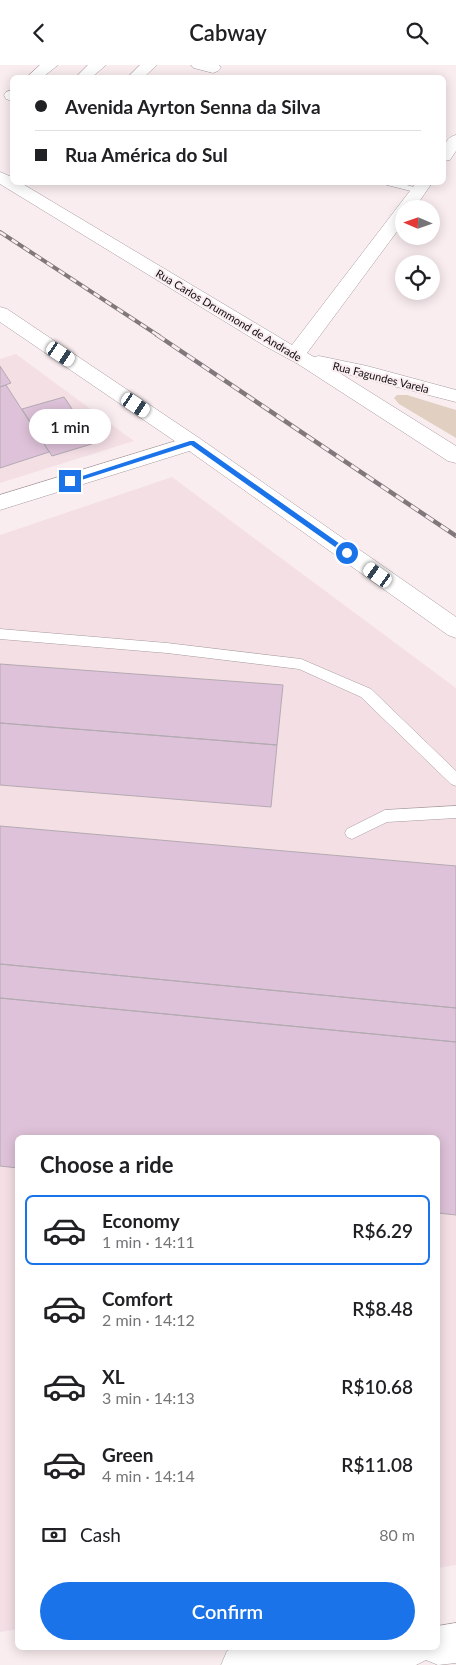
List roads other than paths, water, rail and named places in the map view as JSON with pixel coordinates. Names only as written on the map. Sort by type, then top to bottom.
[{"type":"street","points":[[37,75],[50,65]]},
{"type":"street","points":[[86,75],[98,65]]},
{"type":"street","points":[[137,75],[149,65]]},
{"type":"street","points":[[446,151],[454,132]]},
{"type":"street","name":"Rua Carlos Drummond de Andrade","points":[[13,185],[272,342],[300,357],[456,456]]},
{"type":"street","points":[[411,200],[421,186]]},
{"type":"street","points":[[300,357],[395,222]]},
{"type":"street","points":[[0,313],[192,443],[456,629]]},
{"type":"street","name":"Rua Fagundes Varela","points":[[300,357],[368,372],[456,396]]},
{"type":"street","points":[[0,503],[192,443]]},
{"type":"street","points":[[440,1645],[456,1643]]},
{"type":"street","points":[[241,1665],[384,1650]]},
{"type":"lane","points":[[0,634],[167,648],[301,664],[366,693],[456,779]]},
{"type":"lane","points":[[352,833],[385,816],[456,812]]},
{"type":"railway","points":[[0,232],[159,336]]},
{"type":"railway","points":[[157,335],[456,536]]}]
